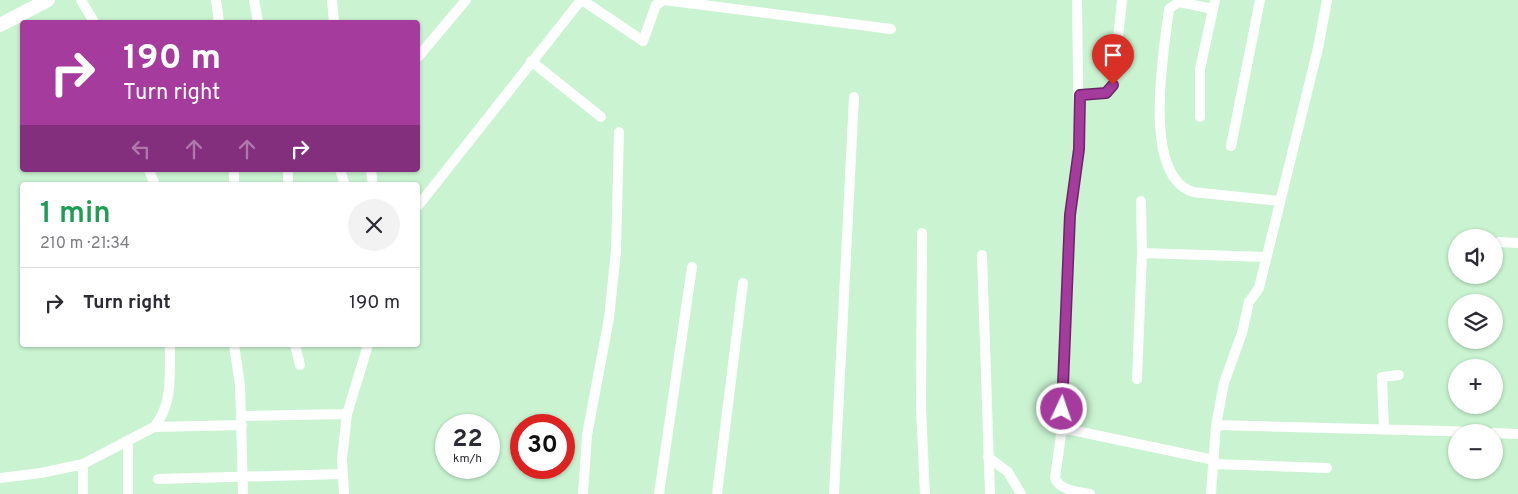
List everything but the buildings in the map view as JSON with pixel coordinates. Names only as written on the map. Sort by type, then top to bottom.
[{"type":"street","points":[[0,25],[48,0]]},
{"type":"street","points":[[81,0],[93,20]]},
{"type":"street","points":[[216,0],[219,20]]},
{"type":"street","points":[[254,0],[258,20]]},
{"type":"street","points":[[332,0],[334,20]]},
{"type":"street","points":[[420,55],[466,0]]},
{"type":"street","points":[[420,203],[531,61],[582,0],[643,41],[656,5],[664,0],[891,29]]},
{"type":"street","points":[[1077,0],[1080,95],[1079,149],[1070,215],[1062,428],[1055,478],[1057,484],[1062,487],[1085,494]]},
{"type":"street","points":[[1080,95],[1106,93],[1113,85],[1122,0]]},
{"type":"street","points":[[1230,146],[1260,0]]},
{"type":"street","points":[[1210,494],[1216,425],[1224,383],[1242,334],[1249,302],[1259,288],[1328,0]]},
{"type":"street","points":[[1200,117],[1200,69],[1214,4],[1179,2],[1169,9],[1160,107],[1162,143],[1171,173],[1184,189],[1193,192],[1280,201]]},
{"type":"street","points":[[531,61],[601,117]]},
{"type":"street","points":[[834,494],[854,97]]},
{"type":"street","points":[[583,494],[587,434],[609,318],[616,251],[619,132]]},
{"type":"street","points":[[1138,379],[1142,253],[1141,201]]},
{"type":"street","points":[[922,234],[921,408],[925,494]]},
{"type":"street","points":[[1503,242],[1518,243]]},
{"type":"street","points":[[1142,253],[1266,257]]},
{"type":"street","points":[[982,255],[990,494]]},
{"type":"street","points":[[659,494],[692,267]]},
{"type":"street","points":[[717,494],[743,283]]},
{"type":"street","points":[[0,478],[41,473],[83,464],[154,427],[162,419],[169,395],[170,347]]},
{"type":"street","points":[[234,347],[240,386],[243,494]]},
{"type":"street","points":[[296,347],[300,365]]},
{"type":"street","points":[[344,494],[342,458],[347,414],[367,347]]},
{"type":"street","points":[[1384,430],[1382,377],[1400,375]]},
{"type":"street","points":[[154,427],[347,414]]},
{"type":"street","points":[[1216,425],[1448,431]]},
{"type":"street","points":[[1062,428],[1214,462],[1327,468]]},
{"type":"street","points":[[1503,433],[1518,434]]},
{"type":"street","points":[[128,441],[128,494]]},
{"type":"street","points":[[988,457],[1008,472],[1021,494]]},
{"type":"street","points":[[83,464],[83,494]]},
{"type":"street","points":[[158,479],[343,474]]},
{"type":"route","points":[[1062,409],[1070,215],[1079,149],[1080,95],[1106,93],[1113,85]]}]
